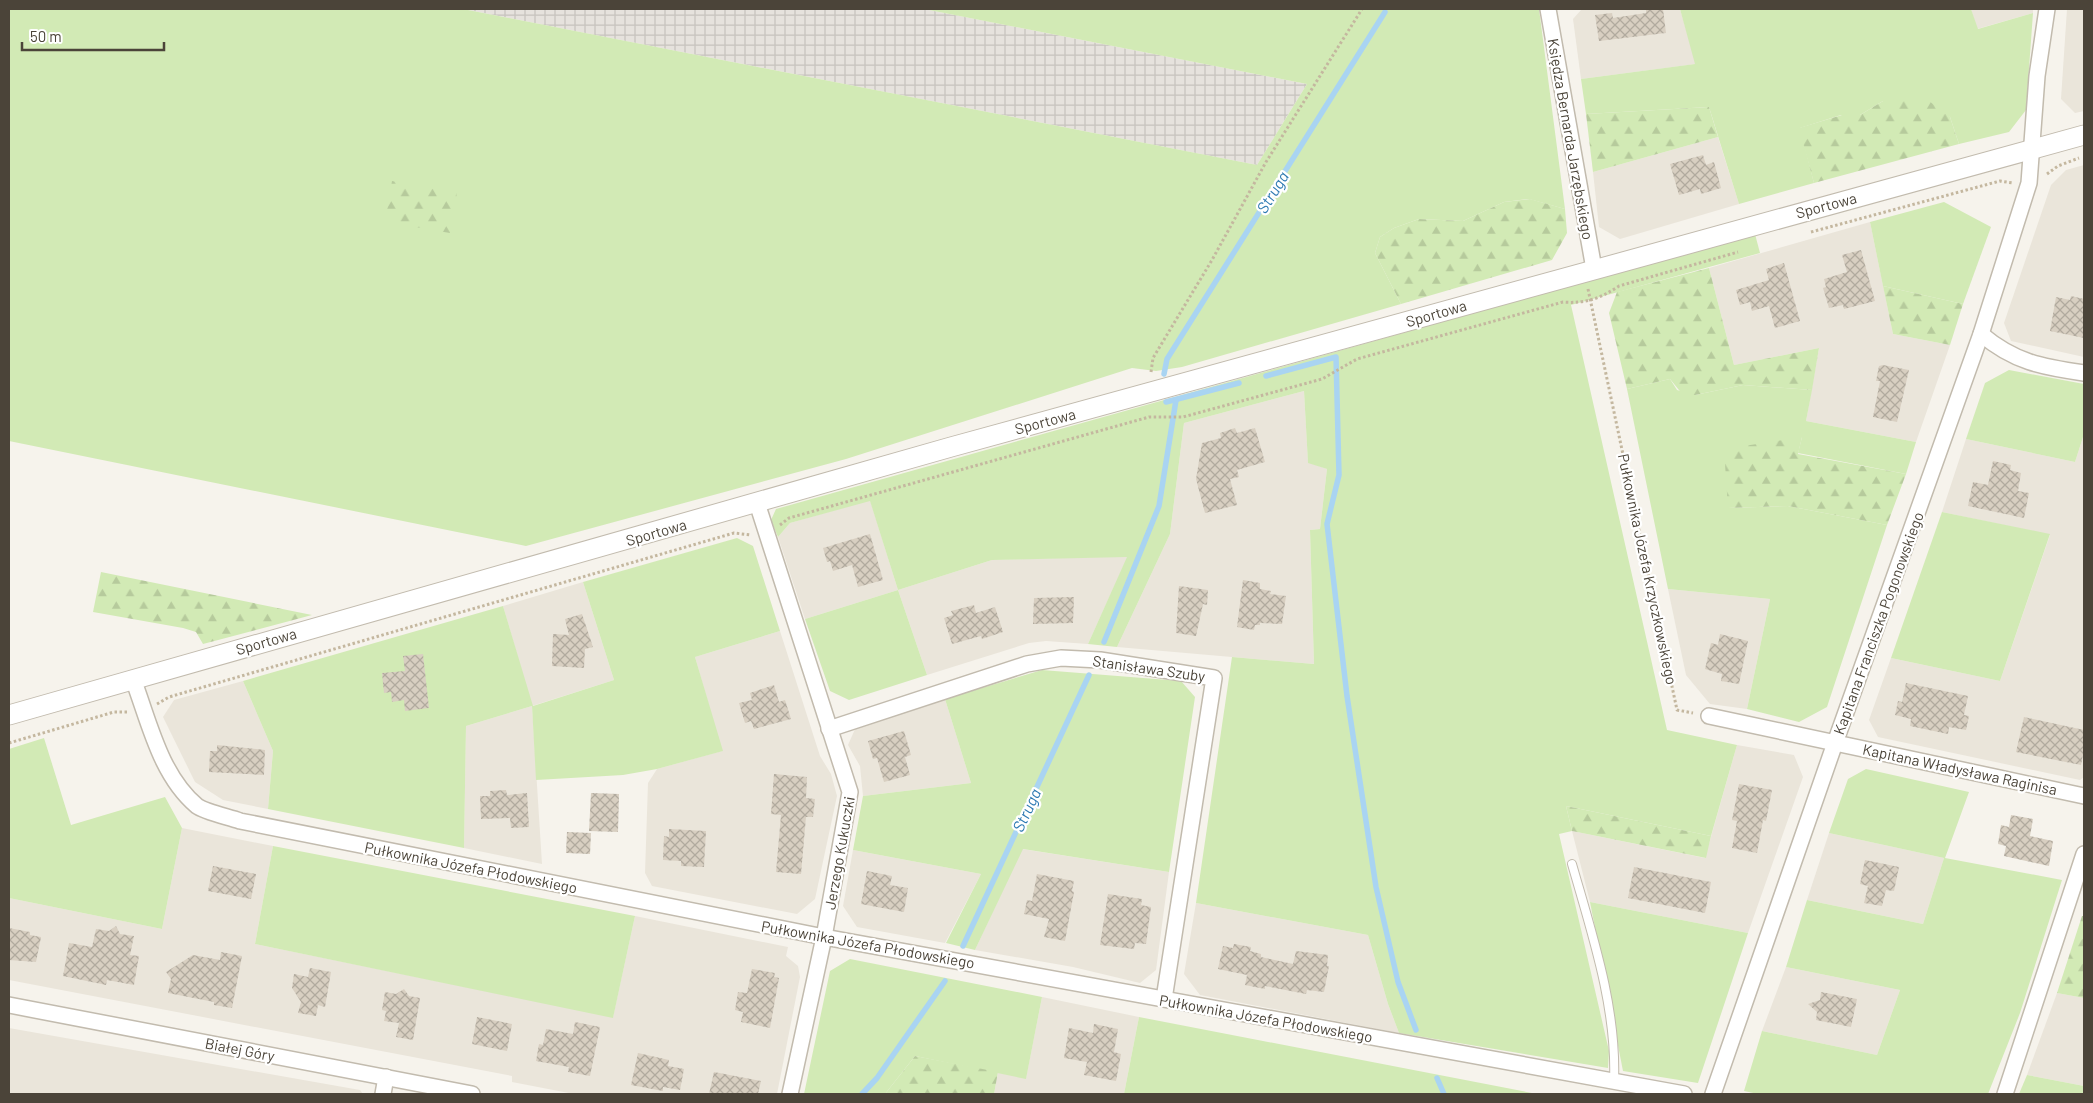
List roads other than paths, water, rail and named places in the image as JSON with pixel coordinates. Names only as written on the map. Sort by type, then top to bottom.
[{"type":"street","name":"Księdza Bernarda Jarzębskiego","points":[[1548,9],[1589,270]]},
{"type":"street","name":"Kapitana Franciszka Pogonowskiego","points":[[1713,1094],[1835,743],[1981,334],[2029,183],[2037,76],[2047,9]]},
{"type":"street","name":"Sportowa","points":[[9,715],[951,447],[2084,135]]},
{"type":"street","points":[[1981,334],[2000,350],[2022,360],[2044,367],[2084,373]]},
{"type":"street","name":"Jerzego Kukuczki","points":[[757,503],[850,792],[824,937],[790,1094]]},
{"type":"street","name":"Stanisława Szuby","points":[[829,729],[1027,664],[1061,658],[1100,660],[1214,678],[1164,999]]},
{"type":"street","name":"Pułkownika Józefa Płodowskiego","points":[[134,679],[151,731],[170,775],[197,807],[232,818],[824,937],[1684,1094]]},
{"type":"street","points":[[1708,716],[1835,743]]},
{"type":"street","name":"Kapitana Władysława Raginisa","points":[[1835,743],[2084,796]]},
{"type":"street","points":[[2005,1094],[2084,854]]},
{"type":"street","name":"Białej Góry","points":[[9,1005],[472,1094]]},
{"type":"street","points":[[383,1094],[386,1077]]},
{"type":"lane","points":[[1572,864],[1598,958],[1615,1052],[1614,1082]]},
{"type":"waterway","name":"Struga","points":[[1164,374],[1167,359],[1385,12]]},
{"type":"waterway","points":[[1266,376],[1336,357],[1339,475],[1327,524],[1347,696],[1376,887],[1398,982],[1416,1030]]},
{"type":"waterway","points":[[1166,402],[1239,383]]},
{"type":"waterway","name":"Struga","points":[[1104,642],[1159,506],[1176,400]]},
{"type":"waterway","name":"Struga","points":[[963,946],[1089,675]]},
{"type":"waterway","name":"Struga","points":[[862,1094],[877,1078],[945,981]]},
{"type":"waterway","points":[[1437,1078],[1444,1094]]}]
